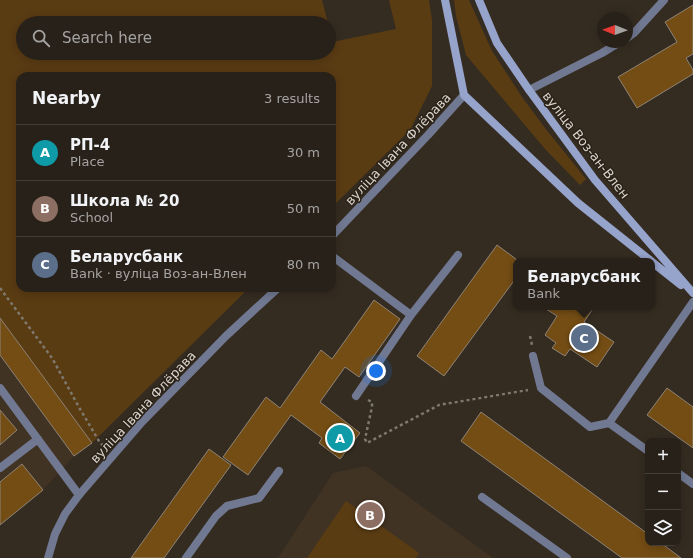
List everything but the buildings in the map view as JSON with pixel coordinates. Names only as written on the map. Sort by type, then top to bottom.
[{"type":"main road","points":[[445,0],[464,95]]},
{"type":"main road","name":"вуліца Воз-ан-Влен","points":[[479,0],[497,43],[528,90],[595,180],[693,294]]},
{"type":"main road","name":"вуліца Воз-ан-Влен","points":[[464,95],[578,203],[646,258]]},
{"type":"main road","name":"вуліца Воз-ан-Влен","points":[[655,265],[693,294]]},
{"type":"street","points":[[633,34],[664,0]]},
{"type":"street","points":[[528,90],[610,48]]},
{"type":"street","name":"вуліца Івана Флёрава","points":[[336,232],[464,95]]},
{"type":"street","points":[[356,396],[410,315],[458,254]]},
{"type":"street","points":[[336,259],[410,315]]},
{"type":"street","name":"вуліца Івана Флёрава","points":[[48,558],[55,534],[65,514],[78,495],[142,422],[220,342],[274,292]]},
{"type":"street","points":[[533,356],[540,388],[590,427],[609,423],[693,302]]},
{"type":"street","points":[[0,390],[38,439],[78,495]]},
{"type":"street","points":[[609,423],[645,449]]},
{"type":"street","points":[[0,468],[38,439]]},
{"type":"street","points":[[186,558],[216,516],[227,506],[259,498],[279,471]]},
{"type":"street","points":[[679,474],[693,484]]},
{"type":"street","points":[[482,497],[567,558]]},
{"type":"path","points":[[0,288],[52,358],[99,441],[113,456]]},
{"type":"path","points":[[356,396],[372,402],[365,439],[366,443],[440,406],[540,388]]},
{"type":"shaded area","points":[[0,0],[322,0],[326,16],[16,16],[16,60],[336,60],[336,41],[396,29],[389,0],[429,0],[432,20],[432,86],[410,130],[336,203],[336,72],[16,72],[16,292],[245,292],[92,443],[0,318]]},
{"type":"shaded area","points":[[454,0],[469,0],[492,51],[522,97],[586,179],[580,185],[546,150],[466,55],[456,16]]},
{"type":"shaded area","points":[[0,318],[92,443],[74,456],[43,490],[0,525]]},
{"type":"shaded area","points":[[366,466],[493,558],[278,558],[333,473]]},
{"type":"shaded area","points":[[346,501],[419,553],[416,558],[307,558]]},
{"type":"place","name":"Беларусбанк","points":[[584,338]]},
{"type":"place","name":"РП-4","points":[[340,438]]},
{"type":"place","name":"Школа № 20","points":[[370,515]]}]
